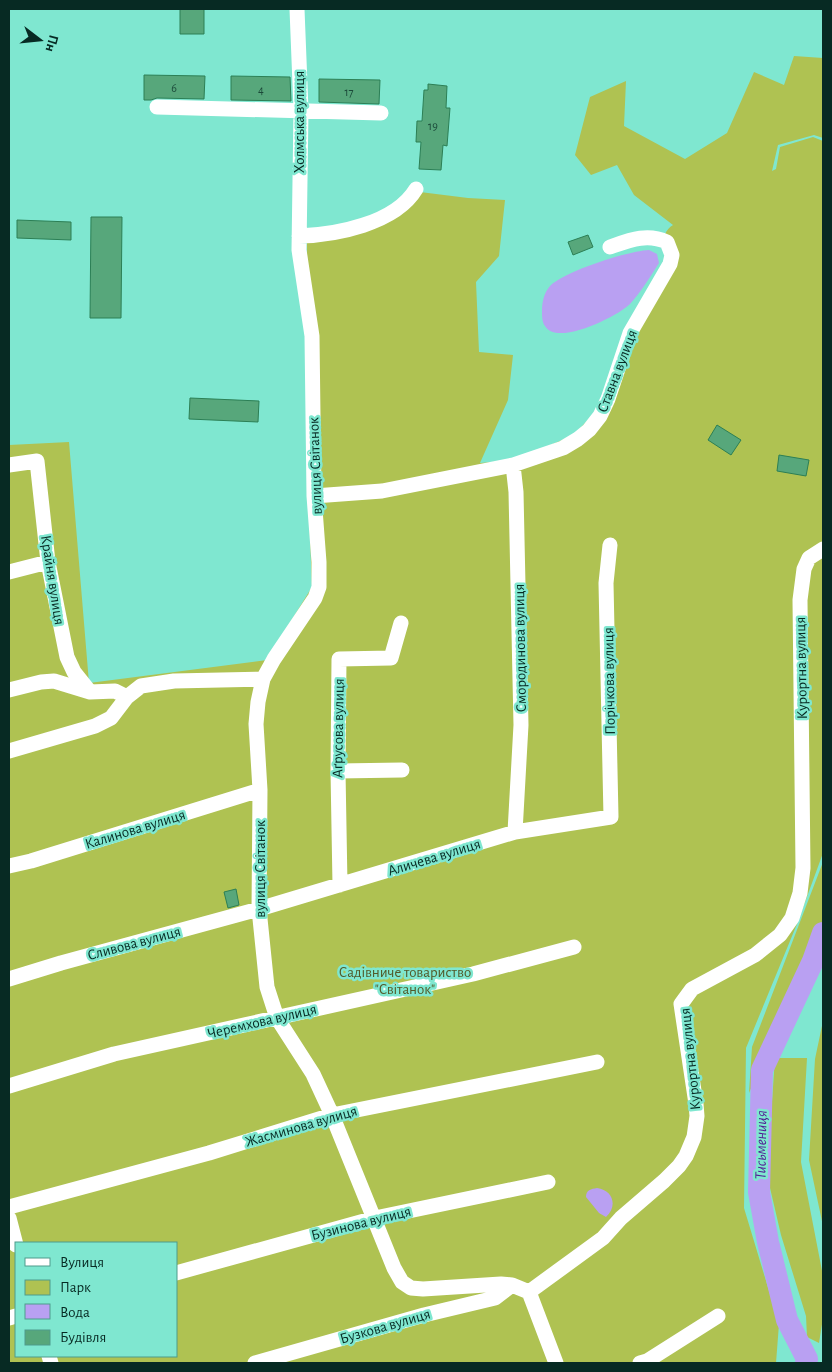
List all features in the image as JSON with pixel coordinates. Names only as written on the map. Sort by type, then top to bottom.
[{"type":"street","name":"Холмська вулиця","points":[[297,9],[301,110],[299,236]]},
{"type":"street","points":[[157,107],[381,113]]},
{"type":"street","points":[[299,236],[337,232],[377,219],[404,204],[416,189]]},
{"type":"street","name":"вулиця Світанок","points":[[299,236],[298,250],[312,336],[314,496],[320,562],[319,587],[315,598],[262,679],[256,724],[260,790],[259,910],[266,987],[277,1018],[313,1074],[332,1115],[394,1268],[402,1282],[411,1288],[423,1289],[501,1284],[512,1285],[529,1292]]},
{"type":"street","name":"Ставна вулиця","points":[[314,496],[382,491],[513,465],[563,448],[589,430],[600,416],[608,399],[630,332],[670,264],[672,255],[667,242],[658,238],[634,238],[610,247]]},
{"type":"street","name":"Крайня вулиця","points":[[9,465],[38,461],[48,562],[68,657],[74,672],[90,692]]},
{"type":"street","name":"Смородинова вулиця","points":[[513,465],[516,492],[522,725],[515,832]]},
{"type":"street","name":"Порічкова вулиця","points":[[610,545],[606,583],[611,817]]},
{"type":"street","name":"Курортна вулиця","points":[[529,1292],[603,1238],[632,1208],[664,1181],[686,1156],[694,1137],[697,1116],[692,1066],[681,1004],[692,989],[756,955],[780,936],[792,918],[800,893],[803,868],[800,600],[804,569],[809,558],[822,551]]},
{"type":"street","points":[[9,572],[48,562]]},
{"type":"street","name":"Аґрусова вулиця","points":[[340,885],[339,659],[391,658],[401,623]]},
{"type":"street","points":[[9,752],[95,726],[111,718],[127,697],[141,686],[174,681],[262,679]]},
{"type":"street","points":[[9,690],[41,682],[54,681],[90,692],[114,691],[127,697]]},
{"type":"street","points":[[338,771],[402,770]]},
{"type":"street","name":"Калинова вулиця","points":[[9,866],[31,861],[260,790]]},
{"type":"street","name":"Аличева вулиця","points":[[259,910],[515,832],[611,817]]},
{"type":"street","name":"Сливова вулиця","points":[[9,978],[259,910]]},
{"type":"street","name":"Черемхова вулиця","points":[[9,1086],[114,1054],[473,974],[574,947]]},
{"type":"street","name":"Жасминова вулиця","points":[[9,1207],[209,1153],[332,1115],[597,1062]]},
{"type":"street","name":"Бузинова вулиця","points":[[178,1272],[375,1218],[548,1182]]},
{"type":"street","points":[[9,1218],[15,1242]]},
{"type":"street","name":"Бузкова вулиця","points":[[255,1363],[424,1315],[495,1298],[512,1285]]},
{"type":"street","points":[[529,1292],[556,1363]]},
{"type":"street","points":[[640,1363],[647,1361],[718,1316]]},
{"type":"green space","name":"Садівниче товариство \"Світанок\"","points":[[794,56],[823,58],[823,138],[814,135],[778,145],[772,171],[776,169],[780,147],[813,137],[823,141],[823,853],[797,924],[746,1048],[744,1208],[779,1324],[776,1363],[9,1363],[9,445],[69,442],[89,683],[267,660],[312,587],[308,488],[307,243],[324,241],[420,192],[505,200],[499,256],[476,282],[479,352],[513,355],[508,400],[480,463],[515,460],[574,435],[596,411],[666,261],[663,242],[666,232],[673,225],[634,195],[617,165],[591,175],[575,155],[590,97],[626,81],[624,126],[685,159],[727,133],[754,72],[784,85]]},
{"type":"green space","points":[[823,862],[823,945],[809,956],[749,1093],[752,1047]]},
{"type":"green space","points":[[823,1021],[823,1226],[809,1160],[815,1059]]},
{"type":"green space","points":[[775,1058],[807,1058],[801,1162],[823,1276],[823,1318],[819,1343],[807,1337],[806,1316],[781,1235],[767,1175]]},
{"type":"water","points":[[649,250],[657,254],[659,263],[630,304],[601,322],[574,331],[552,332],[545,326],[542,304],[550,286],[558,280],[597,263]]},
{"type":"water","points":[[597,1188],[607,1192],[612,1199],[612,1208],[606,1217],[599,1213],[586,1197],[588,1191]]},
{"type":"building","points":[[180,9],[204,9],[204,34],[180,34]]},
{"type":"building","points":[[144,75],[205,76],[204,99],[157,98],[144,100]]},
{"type":"building","points":[[231,76],[290,77],[291,101],[231,100]]},
{"type":"building","points":[[319,79],[380,80],[379,104],[319,102]]},
{"type":"building","points":[[428,84],[447,86],[446,108],[450,108],[447,146],[443,145],[441,170],[419,169],[421,142],[416,142],[417,121],[422,121],[424,90],[428,90]]},
{"type":"building","points":[[91,217],[122,217],[121,318],[90,318]]},
{"type":"building","points":[[17,220],[71,222],[71,240],[17,238]]},
{"type":"building","points":[[588,235],[593,247],[573,255],[568,242]]},
{"type":"building","points":[[190,398],[259,401],[258,422],[189,419]]},
{"type":"building","points":[[717,425],[741,440],[731,455],[708,440]]},
{"type":"building","points":[[779,455],[809,460],[806,476],[777,471]]},
{"type":"building","points":[[236,889],[239,905],[228,908],[224,892]]},
{"type":"waterway","name":"Тисьмениця","points":[[806,1363],[807,1359],[787,1320],[768,1242],[759,1192],[762,1070],[813,961],[823,933]]}]
